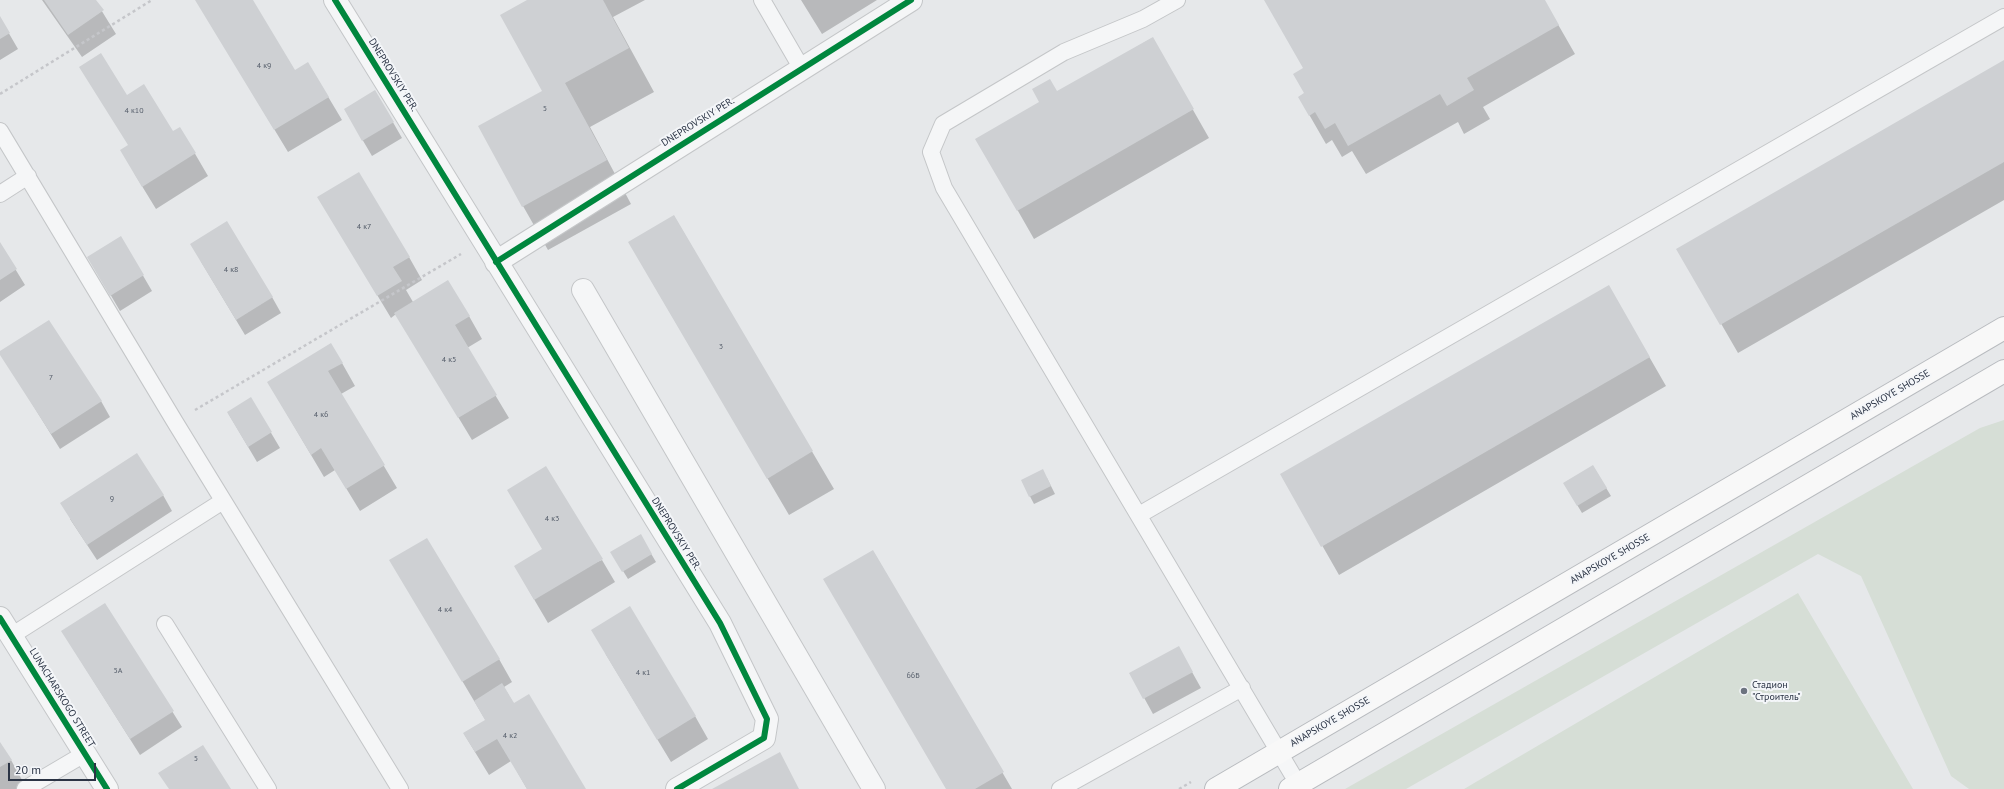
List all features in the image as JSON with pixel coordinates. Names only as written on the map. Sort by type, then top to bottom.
[{"type":"highway","name":"ANAPSKOYE SHOSSE","points":[[1216,789],[2004,328]]},
{"type":"highway","points":[[1294,787],[2004,371]]},
{"type":"street","name":"DNEPROVSKIY PER.","points":[[335,0],[483,242],[720,623],[767,719],[764,738],[677,789]]},
{"type":"street","name":"DNEPROVSKIY PER.","points":[[496,262],[911,0]]},
{"type":"street","points":[[583,290],[874,789]]},
{"type":"street","name":"LUNACHARSKOGO STREET","points":[[5,627],[86,753],[107,789]]},
{"type":"lane","points":[[762,0],[802,69]]},
{"type":"lane","points":[[1177,0],[1143,19],[1064,52],[943,124],[931,152],[944,188],[1280,752],[1294,787]]},
{"type":"lane","points":[[1138,515],[2004,17]]},
{"type":"lane","points":[[0,131],[223,501],[400,789]]},
{"type":"lane","points":[[0,194],[28,176]]},
{"type":"lane","points":[[5,627],[223,501]]},
{"type":"lane","points":[[165,624],[268,789]]},
{"type":"lane","points":[[1060,789],[1242,688]]},
{"type":"lane","points":[[25,789],[86,753]]},
{"type":"path","points":[[0,94],[152,0]]},
{"type":"path","points":[[175,422],[483,242]]},
{"type":"shaded area","points":[[2004,420],[2004,789],[1969,789],[1951,776],[1861,576],[1818,554],[1406,789],[1345,789],[1980,428]]},
{"type":"shaded area","name":"Стадион \"Строитель\"","points":[[1798,593],[1913,789],[1464,789]]},
{"type":"building","points":[[44,0],[96,0],[104,10],[68,35]]},
{"type":"building","points":[[195,0],[253,0],[295,70],[308,62],[329,97],[274,130]]},
{"type":"building","points":[[527,0],[603,0],[629,48],[565,83],[607,160],[522,207],[478,126],[542,91],[500,15]]},
{"type":"building","points":[[1264,0],[1545,0],[1559,25],[1467,78],[1474,90],[1447,106],[1440,94],[1348,146],[1335,123],[1325,129],[1315,112],[1309,116],[1298,97],[1304,93],[1293,74],[1303,68]]},
{"type":"building","points":[[0,16],[10,33],[0,39]]},
{"type":"building","points":[[1153,37],[1194,109],[1017,211],[975,139],[1039,102],[1032,89],[1050,79],[1057,91]]},
{"type":"building","points":[[101,53],[127,95],[144,84],[173,131],[180,127],[196,153],[142,187],[120,150],[128,145],[79,67]]},
{"type":"building","points":[[2004,60],[2004,162],[1720,325],[1676,249]]},
{"type":"building","points":[[375,90],[394,122],[362,141],[344,109]]},
{"type":"building","points":[[359,172],[410,257],[393,267],[402,281],[377,296],[317,197]]},
{"type":"building","points":[[674,215],[813,451],[767,479],[628,242]]},
{"type":"building","points":[[227,221],[273,297],[236,320],[190,244]]},
{"type":"building","points":[[121,236],[144,275],[110,296],[87,257]]},
{"type":"building","points":[[0,242],[17,269],[0,280]]},
{"type":"building","points":[[448,280],[470,316],[455,325],[497,395],[458,418],[394,313]]},
{"type":"building","points":[[1609,285],[1650,357],[1321,547],[1280,474]]},
{"type":"building","points":[[49,320],[102,401],[51,434],[0,355],[0,351]]},
{"type":"building","points":[[331,343],[343,363],[328,371],[385,465],[346,489],[321,448],[311,455],[267,382]]},
{"type":"building","points":[[251,397],[272,432],[248,447],[227,412]]},
{"type":"building","points":[[137,453],[164,495],[87,545],[60,503]]},
{"type":"building","points":[[1593,465],[1607,488],[1577,506],[1563,483]]},
{"type":"building","points":[[546,466],[603,559],[534,600],[514,566],[542,549],[507,490]]},
{"type":"building","points":[[1043,469],[1051,486],[1029,497],[1021,480]]},
{"type":"building","points":[[641,534],[652,554],[622,572],[610,552]]},
{"type":"building","points":[[427,538],[500,659],[462,682],[389,560]]},
{"type":"building","points":[[873,550],[1004,772],[975,789],[946,789],[823,579]]},
{"type":"building","points":[[105,603],[174,711],[130,739],[61,631]]},
{"type":"building","points":[[630,606],[696,716],[657,740],[591,630]]},
{"type":"building","points":[[1179,646],[1193,672],[1143,699],[1129,673]]},
{"type":"building","points":[[502,683],[514,703],[529,694],[586,789],[527,789],[497,739],[475,752],[463,733],[485,720],[474,701]]},
{"type":"building","points":[[0,742],[12,760],[0,767]]},
{"type":"building","points":[[203,745],[231,789],[169,789],[158,773]]},
{"type":"building","points":[[780,752],[799,789],[712,789]]},
{"type":"cycle path","points":[[335,0],[720,623],[767,719],[764,738],[677,789]]},
{"type":"cycle path","points":[[496,262],[911,0]]},
{"type":"cycle path","points":[[0,618],[107,789]]},
{"type":"place","name":"Стадион \"Строитель\"","points":[[1744,691]]}]
